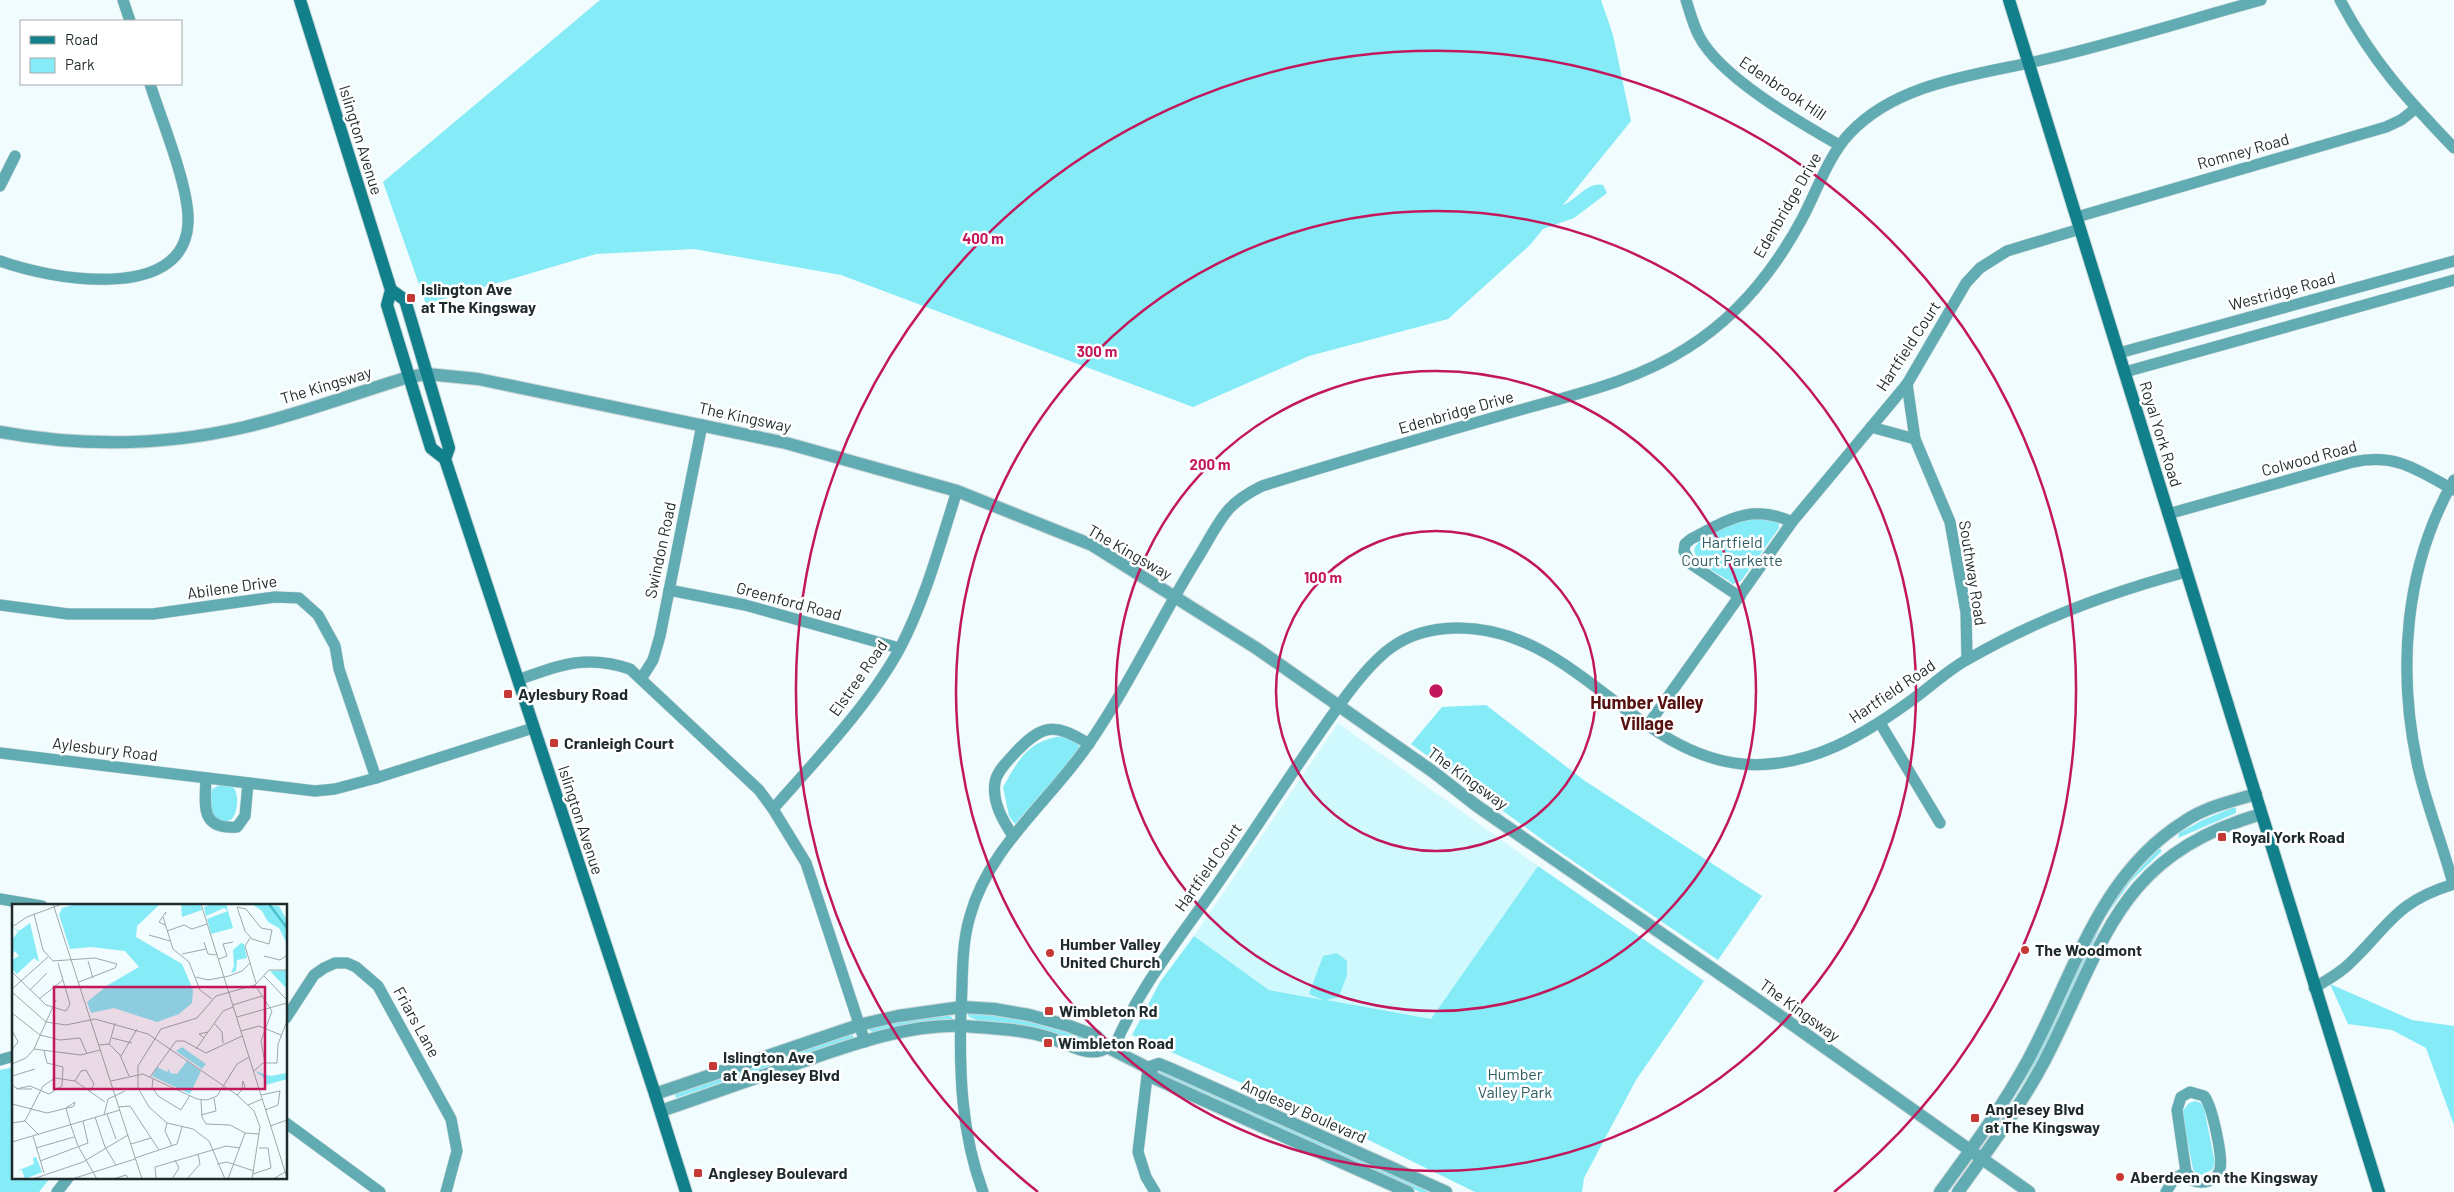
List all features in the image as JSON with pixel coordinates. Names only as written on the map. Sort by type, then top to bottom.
[{"type":"main road","name":"Islington Avenue","points":[[300,0],[390,290],[387,305],[431,448],[445,459],[661,1111],[686,1192]]},
{"type":"main road","name":"Royal York Road","points":[[2009,0],[2256,794],[2314,988],[2379,1192]]},
{"type":"main road","name":"Islington Avenue","points":[[390,290],[405,300],[449,448],[445,459]]},
{"type":"street","points":[[123,0],[130,20]]},
{"type":"street","name":"Edenbrook Hill","points":[[1686,0],[1699,36],[1730,74],[1839,145]]},
{"type":"street","name":"Edenbridge Drive","points":[[1174,596],[1230,508],[1244,496],[1262,486],[1629,378],[1687,348],[1722,323],[1740,306],[1780,255],[1801,220],[1839,145],[1865,118],[1886,104],[1900,97],[1952,81],[2028,63],[2261,0]]},
{"type":"street","points":[[2340,0],[2371,52],[2415,109],[2454,148]]},
{"type":"street","points":[[0,261],[47,275],[116,279],[136,276],[154,270],[169,262],[182,250],[187,237],[187,204],[150,85]]},
{"type":"street","name":"Romney Road","points":[[2078,223],[2386,127],[2402,120],[2415,109]]},
{"type":"street","points":[[0,186],[15,156]]},
{"type":"street","name":"Hartfield Court","points":[[1648,724],[1792,522],[1907,384],[1966,284],[1980,268],[2007,251],[2078,223]]},
{"type":"street","name":"Westridge Road","points":[[2119,353],[2454,261]]},
{"type":"street","points":[[2125,372],[2454,280]]},
{"type":"street","name":"The Kingsway","points":[[0,432],[33,438],[108,444],[167,440],[247,426],[409,377],[427,374],[478,379],[553,393],[786,442],[957,491],[1092,545],[1256,648],[1432,771],[1477,806],[1753,996],[2029,1192]]},
{"type":"street","name":"Southway Road","points":[[1907,384],[1915,439],[1950,522],[1966,612],[1967,659]]},
{"type":"street","name":"Swindon Road","points":[[641,679],[653,660],[702,425]]},
{"type":"street","points":[[1871,427],[1915,439]]},
{"type":"street","name":"Colwood Road","points":[[2168,514],[2353,462],[2371,459],[2406,463],[2453,486]]},
{"type":"street","points":[[2314,988],[2348,966],[2394,914],[2407,904],[2419,896],[2454,884],[2418,768],[2411,726],[2406,676],[2406,634],[2417,575],[2433,521],[2453,486]]},
{"type":"street","name":"Elstree Road","points":[[773,809],[832,742],[886,670],[900,648],[921,604],[957,491]]},
{"type":"street","points":[[1740,597],[1691,564],[1684,551],[1686,544],[1699,535],[1743,514],[1766,513],[1792,522]]},
{"type":"street","name":"Hartfield Road","points":[[1338,707],[1368,666],[1384,652],[1420,633],[1445,628],[1470,628],[1507,634],[1544,651],[1648,724],[1702,756],[1725,762],[1767,764],[1810,757],[1834,748],[1880,723],[1967,659],[2046,619],[2132,586],[2186,572]]},
{"type":"street","name":"Greenford Road","points":[[668,590],[745,606],[900,648]]},
{"type":"street","name":"Abilene Drive","points":[[0,605],[68,614],[153,614],[281,596],[299,598],[318,616],[332,639],[339,669],[376,778]]},
{"type":"street","points":[[983,1192],[966,1124],[961,1090],[960,1026],[965,939],[970,916],[983,880],[1014,836],[1067,774],[1089,744],[1174,596]]},
{"type":"street","points":[[518,680],[557,666],[587,660],[616,664],[630,669],[759,790],[806,863],[865,1042]]},
{"type":"street","name":"Hartfield Court","points":[[1110,1049],[1151,976],[1212,892],[1338,707]]},
{"type":"street","points":[[1880,723],[1940,823]]},
{"type":"street","name":"Aylesbury Road","points":[[0,753],[314,791],[335,789],[376,778],[533,728]]},
{"type":"street","points":[[1014,836],[1002,816],[994,791],[995,781],[1003,766],[1036,733],[1048,728],[1060,729],[1089,744]]},
{"type":"street","points":[[206,778],[205,811],[212,822],[223,828],[237,827],[245,816],[248,783]]},
{"type":"street","points":[[1940,1192],[2007,1095],[2028,1060],[2110,893],[2124,875],[2164,836],[2186,820],[2208,809],[2256,794]]},
{"type":"street","points":[[1958,1192],[1982,1160],[2043,1063],[2115,917],[2146,876],[2175,852],[2206,835],[2261,814]]},
{"type":"street","points":[[2164,836],[2175,852]]},
{"type":"street","points":[[0,900],[28,904]]},
{"type":"street","name":"Friars Lane","points":[[288,1015],[314,976],[324,968],[336,963],[356,967],[378,986],[451,1119],[457,1151],[446,1192]]},
{"type":"street","name":"Anglesey Boulevard","points":[[655,1094],[859,1025],[898,1016],[962,1008],[994,1009],[1037,1017],[1096,1036],[1110,1049],[1148,1068],[1154,1078],[1408,1192]]},
{"type":"street","points":[[661,1111],[865,1042],[920,1030],[960,1026],[1025,1032],[1048,1037],[1090,1051],[1100,1052],[1110,1049]]},
{"type":"street","name":"Anglesey Boulevard","points":[[1148,1068],[1159,1064],[1446,1192]]},
{"type":"street","points":[[1148,1068],[1138,1152],[1144,1172],[1155,1192]]},
{"type":"street","points":[[2197,1093],[2204,1096],[2212,1110],[2220,1169],[2211,1180],[2200,1183],[2194,1182],[2186,1172],[2177,1110],[2178,1102],[2185,1094],[2197,1093]]},
{"type":"street","points":[[288,1124],[380,1192]]},
{"type":"street","points":[[2166,1192],[2174,1179],[2186,1172]]},
{"type":"street","points":[[57,1192],[66,1180]]},
{"type":"shaded area","points":[[1338,723],[1538,866],[1431,1020],[1269,990],[1194,936]]},
{"type":"green space","points":[[600,0],[1601,0],[1613,35],[1631,121],[1563,205],[1592,186],[1603,185],[1607,193],[1574,218],[1543,229],[1530,245],[1448,319],[1309,356],[1193,407],[841,275],[694,249],[596,254],[426,304],[383,182]]},
{"type":"green space","name":"Hartfield Court Parkette","points":[[1758,517],[1779,522],[1779,528],[1741,581],[1733,584],[1704,565],[1696,556],[1694,550],[1704,537],[1732,524]]},
{"type":"green space","points":[[1486,705],[1585,781],[1762,896],[1718,960],[1551,846],[1411,744],[1442,707]]},
{"type":"green space","points":[[1062,736],[1075,740],[1080,747],[1077,753],[1015,824],[1009,816],[1003,787],[1014,768],[1026,753],[1041,742]]},
{"type":"green space","points":[[222,784],[234,788],[237,795],[237,804],[236,812],[232,819],[220,824],[209,809],[212,789]]},
{"type":"green space","points":[[2236,808],[2236,813],[2178,838],[2179,833],[2203,820]]},
{"type":"green space","points":[[2158,849],[2161,849],[2161,852],[2131,881],[2104,919],[2041,1056],[1989,1136],[1985,1133],[2117,891]]},
{"type":"green space","name":"Humber Valley Park","points":[[1538,866],[1704,981],[1636,1080],[1584,1178],[1582,1192],[1475,1192],[1342,1127],[1132,1035],[1160,982],[1194,936],[1269,990],[1323,1000],[1309,994],[1323,956],[1337,953],[1347,961],[1347,975],[1339,997],[1326,1000],[1431,1019]]},
{"type":"green space","points":[[2330,984],[2412,1020],[2454,1026],[2454,1125],[2426,1048],[2392,1030],[2348,1024]]},
{"type":"green space","points":[[970,1012],[1005,1014],[1094,1038],[1090,1047],[982,1022],[969,1017],[968,1014]]},
{"type":"green space","points":[[945,1015],[952,1017],[953,1020],[873,1032],[868,1030],[868,1028],[891,1021]]},
{"type":"green space","points":[[852,1034],[854,1038],[676,1098],[674,1092]]},
{"type":"green space","points":[[12,1067],[12,1180],[48,1180],[39,1192],[0,1192],[0,1070]]},
{"type":"green space","points":[[1156,1069],[1442,1192],[1420,1192],[1157,1075]]},
{"type":"green space","points":[[2195,1101],[2201,1103],[2204,1108],[2215,1163],[2212,1170],[2201,1175],[2193,1169],[2182,1112],[2189,1103]]},
{"type":"place","name":"Islington Ave at The Kingsway","points":[[411,298]]},
{"type":"place","name":"Aylesbury Road","points":[[508,694]]},
{"type":"place","name":"Cranleigh Court","points":[[554,743]]},
{"type":"place","name":"Royal York Road","points":[[2222,837]]},
{"type":"place","name":"The Woodmont","points":[[2025,950]]},
{"type":"place","name":"Humber Valley United Church","points":[[1050,953]]},
{"type":"place","name":"Wimbleton Rd","points":[[1049,1011]]},
{"type":"place","name":"Wimbleton Road","points":[[1048,1043]]},
{"type":"place","name":"Islington Ave at Anglesey Blvd","points":[[713,1066]]},
{"type":"place","name":"Anglesey Blvd at The Kingsway","points":[[1975,1118]]},
{"type":"place","name":"Anglesey Boulevard","points":[[698,1173]]},
{"type":"place","name":"Aberdeen on the Kingsway","points":[[2120,1177]]},
{"type":"district","name":"Humber Valley Village","points":[[1647,713]]}]
